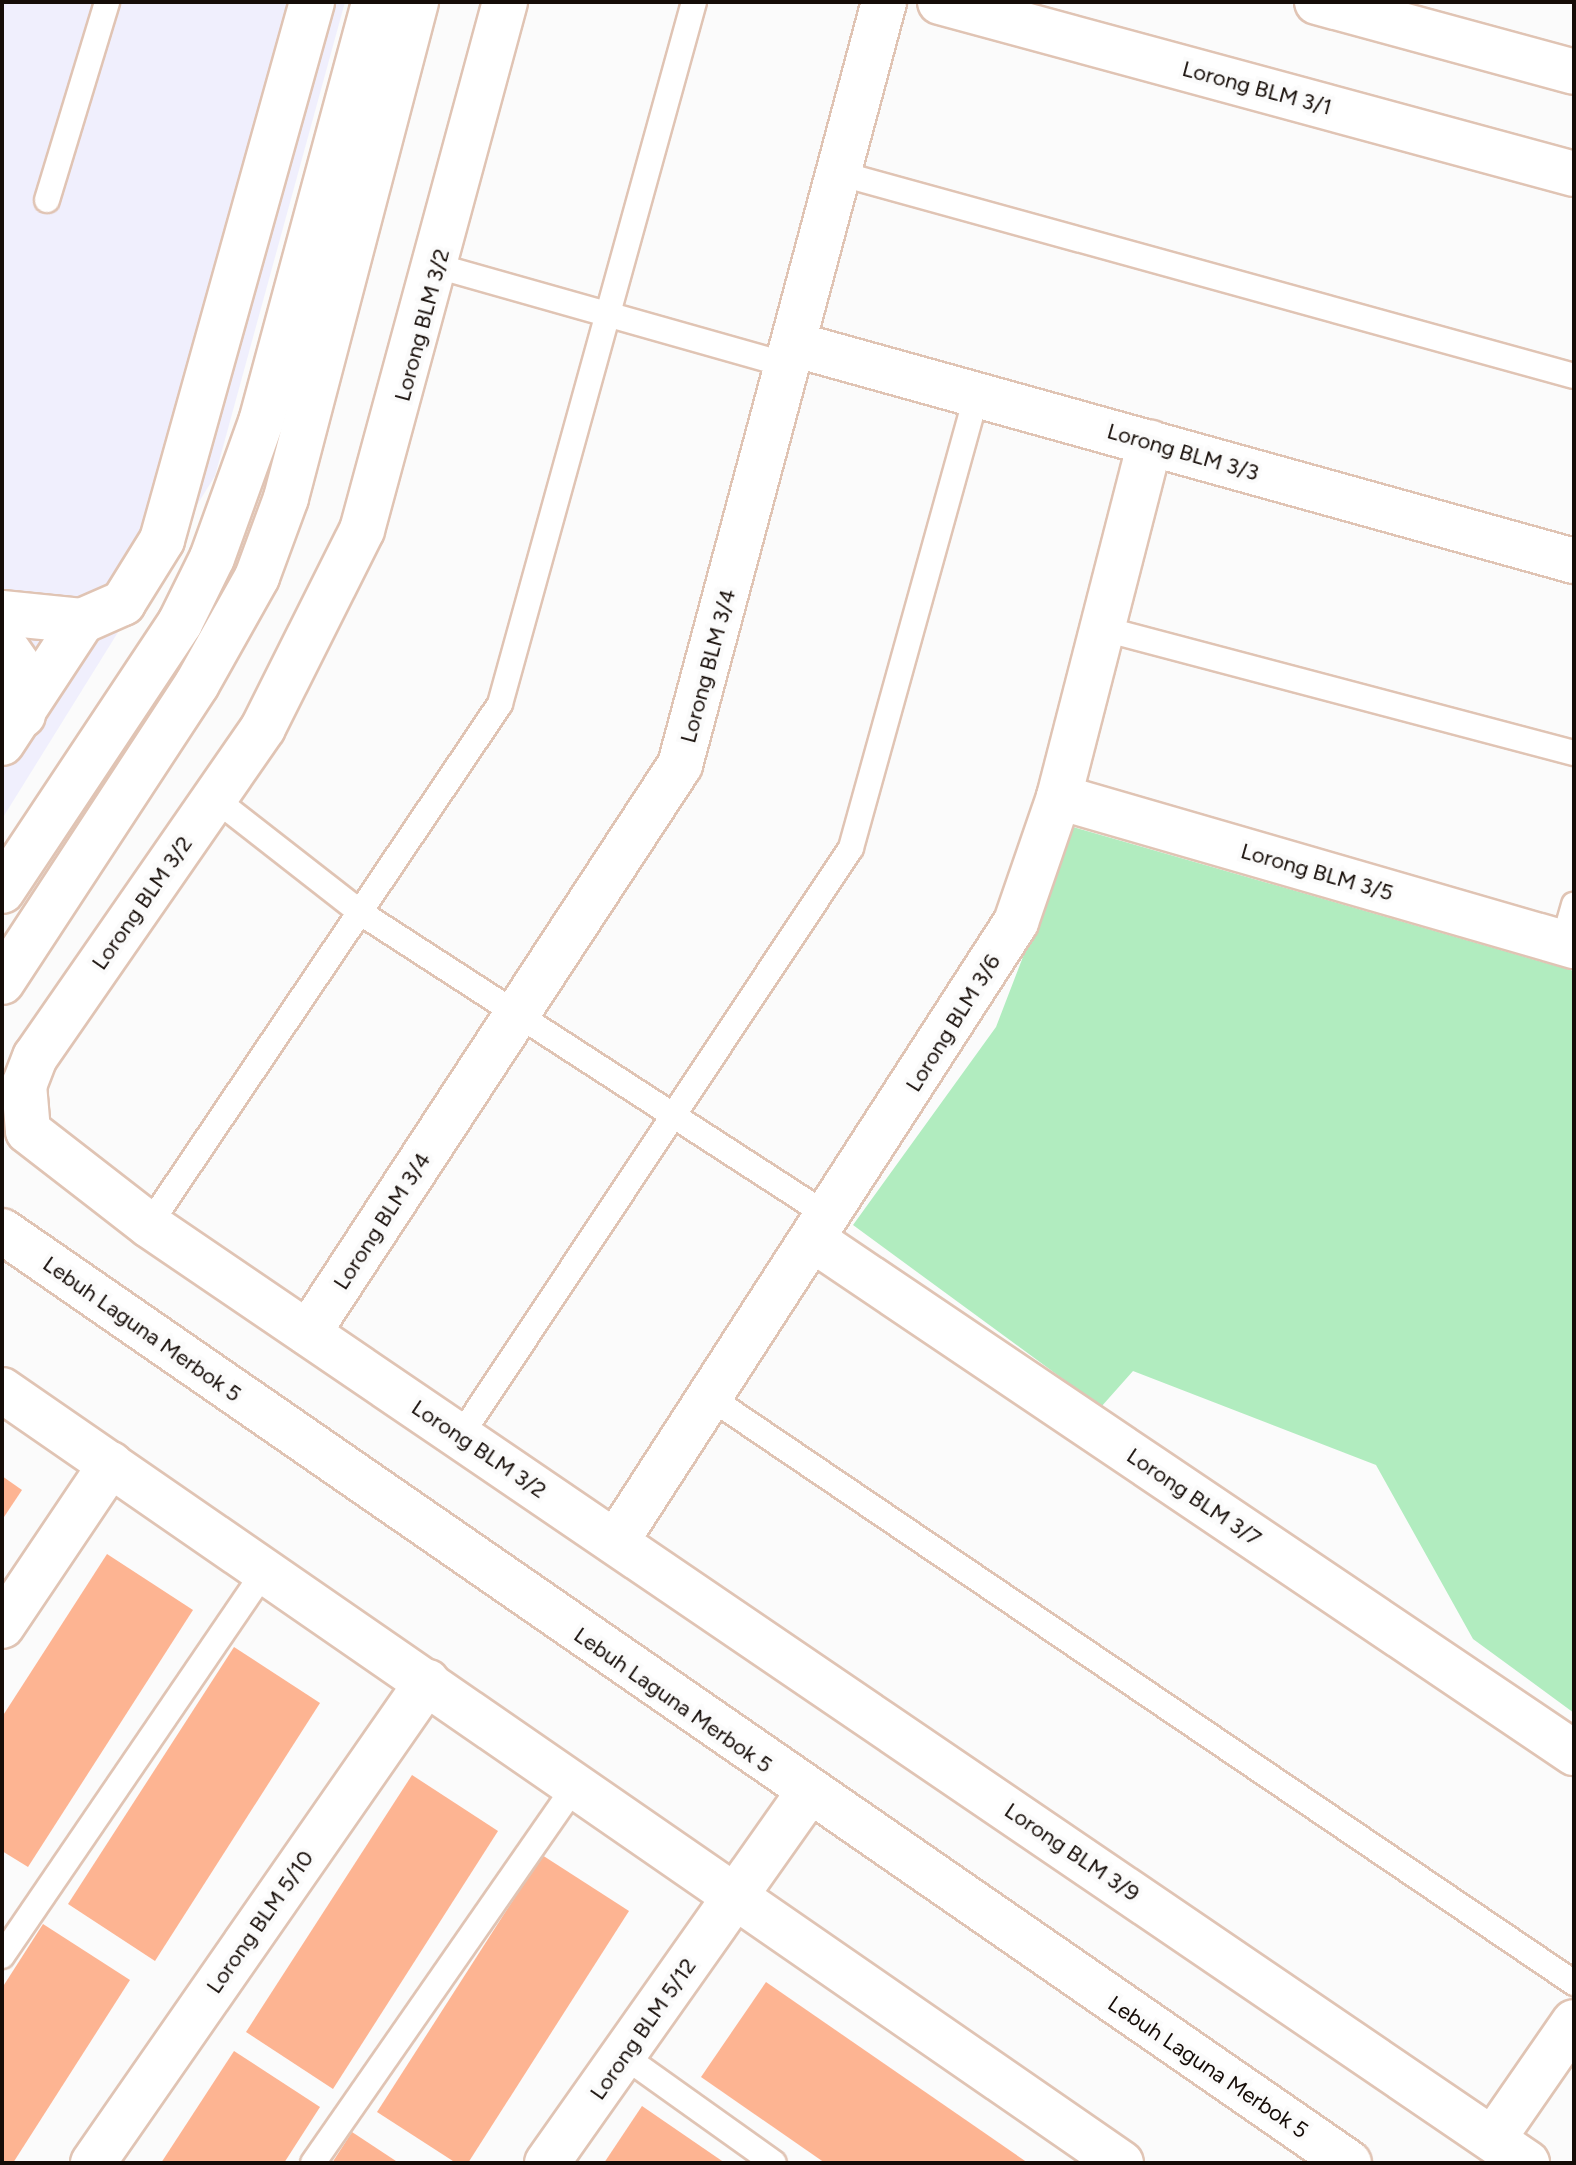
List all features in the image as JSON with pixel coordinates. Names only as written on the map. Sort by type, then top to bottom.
[{"type":"street","points":[[2,613],[82,621],[123,603],[136,589],[171,517],[312,2]]},
{"type":"street","name":"Lorong BLM 3/2","points":[[505,2],[437,266],[362,530],[287,686],[214,798],[35,1057],[24,1085],[28,1131],[149,1225],[459,1438],[617,1540]]},
{"type":"street","name":"Lorong BLM 3/4","points":[[308,1333],[680,765],[884,2]]},
{"type":"street","name":"Lorong BLM 3/1","points":[[940,2],[1574,174]]},
{"type":"street","points":[[1317,2],[1574,72]]},
{"type":"street","points":[[2,891],[180,623],[212,558],[261,422],[388,5]]},
{"type":"street","points":[[2,982],[197,684],[257,577],[286,498],[388,5]]},
{"type":"street","name":"Lorong BLM 3/3","points":[[790,354],[977,393],[1574,561]]},
{"type":"street","name":"Lorong BLM 3/6","points":[[617,1540],[822,1229],[1016,922],[1059,797],[1150,443]]},
{"type":"street","points":[[12,729],[82,621]]},
{"type":"street","points":[[2,642],[21,669],[12,729]]},
{"type":"street","name":"Lorong BLM 3/5","points":[[1059,797],[1570,931]]},
{"type":"street","name":"Lorong BLM 3/7","points":[[822,1229],[1574,1753]]},
{"type":"street","name":"Lebuh Laguna Merbok 5","points":[[2,1231],[807,1794],[1349,2163]]},
{"type":"street","points":[[2,1390],[738,1894],[1121,2163]]},
{"type":"street","points":[[2,1626],[111,1464]]},
{"type":"street","name":"Lorong BLM 3/9","points":[[617,1540],[1510,2151]]},
{"type":"street","name":"Lorong BLM 5/10","points":[[93,2163],[427,1682]]},
{"type":"street","name":"Lorong BLM 5/12","points":[[547,2163],[807,1794]]},
{"type":"street","points":[[1510,2151],[1574,2022]]},
{"type":"lane","points":[[47,200],[107,2]]},
{"type":"lane","points":[[149,1225],[500,704],[613,315],[694,2]]},
{"type":"lane","points":[[838,173],[1574,376]]},
{"type":"lane","points":[[437,266],[613,315],[790,354]]},
{"type":"lane","points":[[459,1438],[851,848],[977,393]]},
{"type":"lane","points":[[1104,629],[1574,753]]},
{"type":"lane","points":[[214,798],[361,913],[672,1114],[822,1229]]},
{"type":"lane","points":[[711,1398],[1574,1983]]},
{"type":"lane","points":[[2,1956],[265,1571]]},
{"type":"lane","points":[[313,2163],[576,1785]]},
{"type":"lane","points":[[624,2056],[774,2163]]},
{"type":"shaded area","points":[[2,2],[345,2],[215,476],[2,819]]},
{"type":"green space","points":[[1073,827],[1574,971],[1574,1713],[1473,1639],[1376,1465],[1133,1371],[1101,1407],[853,1225],[996,1027]]},
{"type":"building","points":[[2,1476],[22,1490],[2,1520]]},
{"type":"building","points":[[107,1554],[193,1610],[28,1867],[2,1851],[2,1717]]},
{"type":"building","points":[[234,1647],[320,1703],[155,1961],[68,1904]]},
{"type":"building","points":[[412,1775],[498,1831],[333,2089],[246,2032]]},
{"type":"building","points":[[542,1855],[629,1911],[468,2163],[456,2163],[377,2112]]},
{"type":"building","points":[[43,1924],[130,1980],[13,2163],[2,2163],[2,1988]]},
{"type":"building","points":[[766,1982],[1028,2163],[825,2163],[701,2077]]},
{"type":"building","points":[[234,2051],[320,2107],[284,2163],[161,2163]]},
{"type":"building","points":[[642,2106],[725,2163],[604,2163]]},
{"type":"building","points":[[352,2132],[399,2163],[332,2163]]}]
